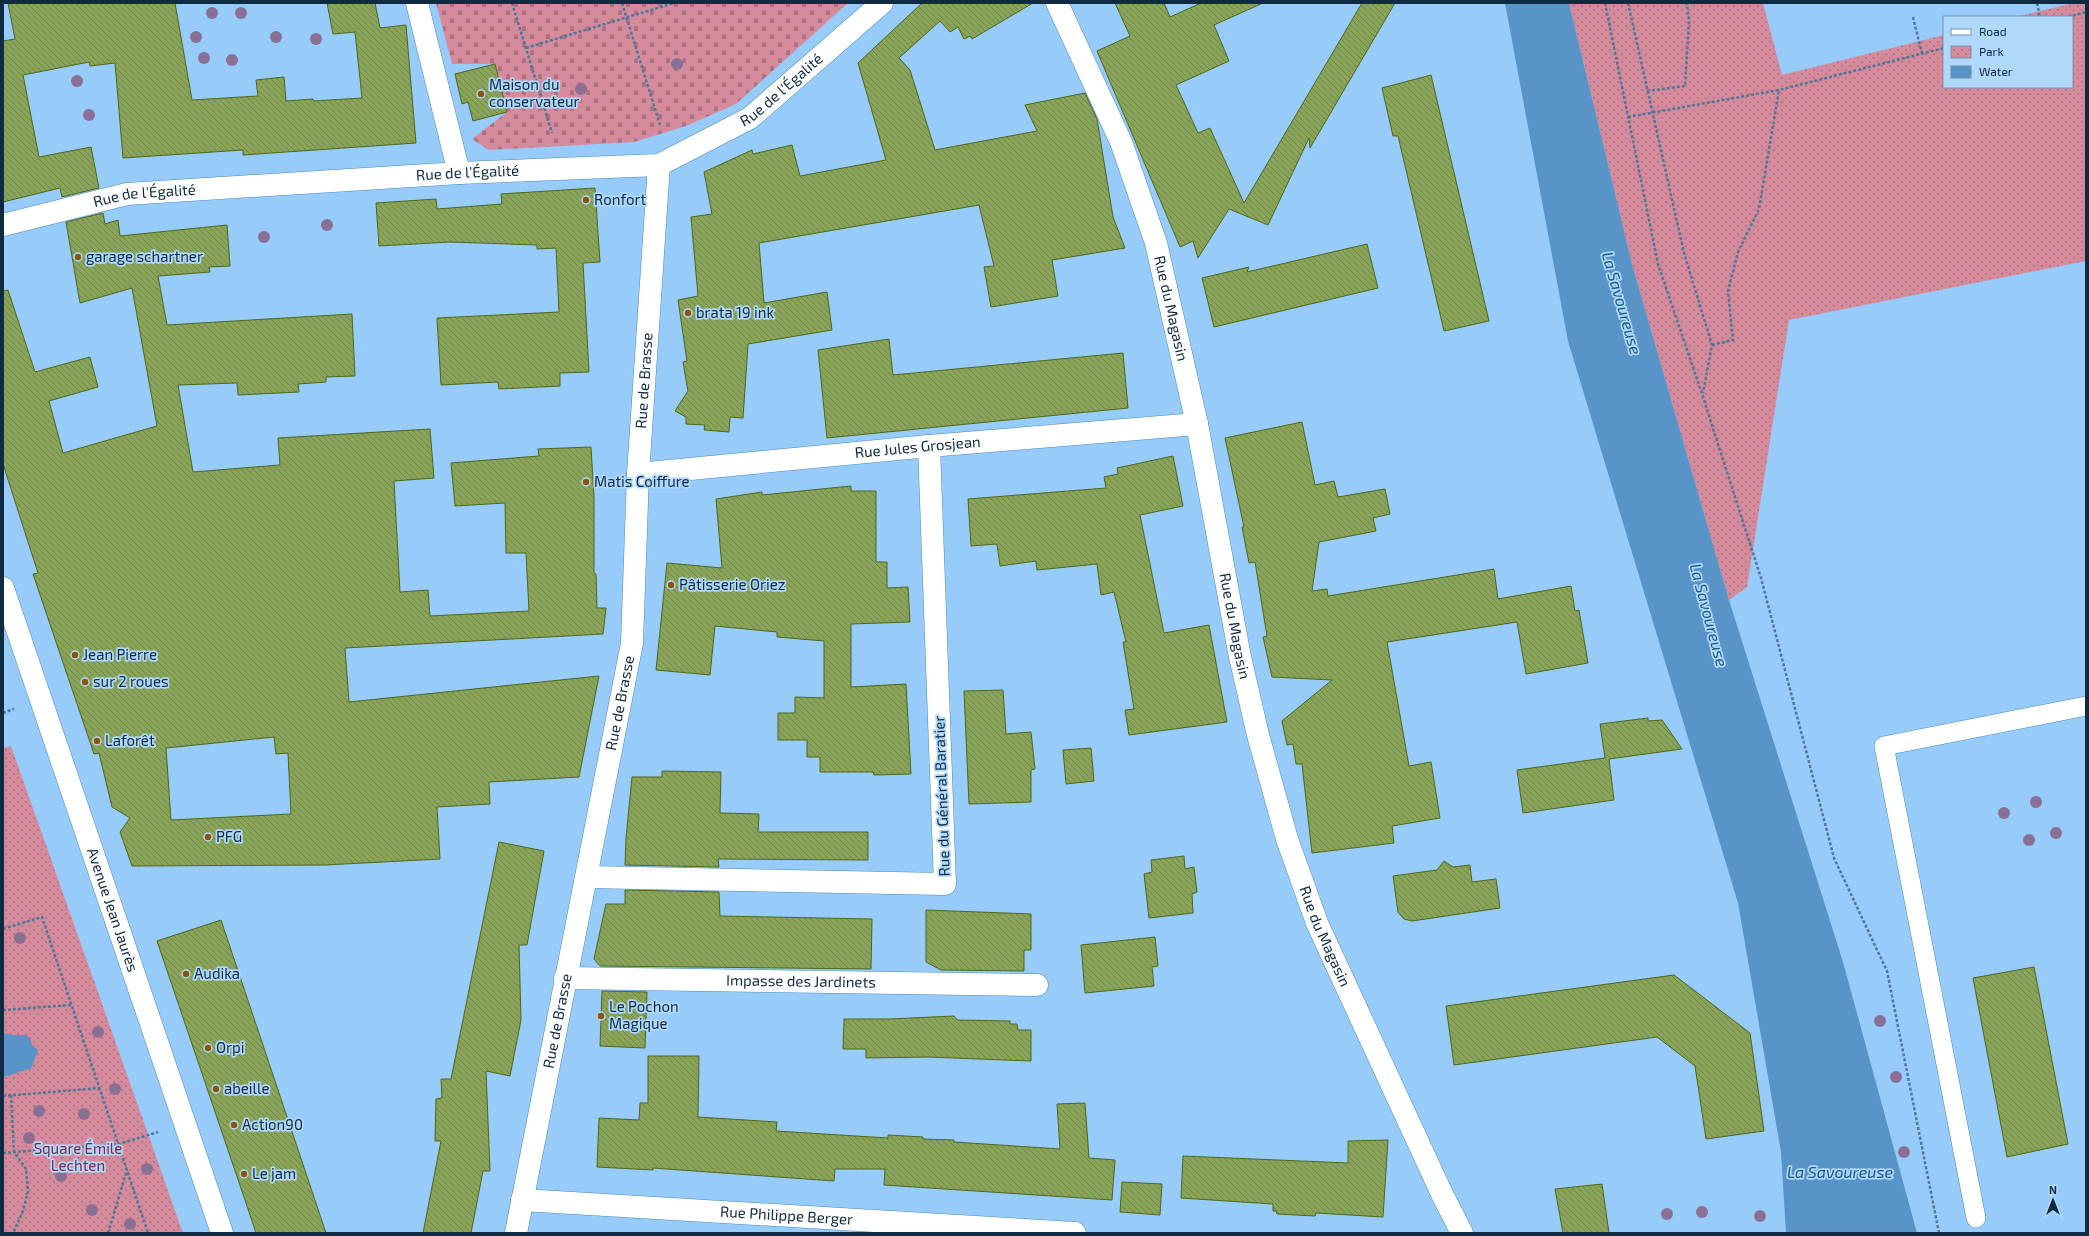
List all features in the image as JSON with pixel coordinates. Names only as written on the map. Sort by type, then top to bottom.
[{"type":"street","points":[[417,3],[459,173]]},
{"type":"street","name":"Rue de l'Égalité","points":[[3,224],[127,194],[459,173],[659,165],[750,118],[882,3]]},
{"type":"street","name":"Rue du Magasin","points":[[1057,3],[1121,142],[1156,244],[1197,424],[1240,657],[1258,735],[1287,839],[1317,922],[1430,1168],[1462,1233]]},
{"type":"street","name":"Rue de Brasse","points":[[516,1233],[632,643],[638,474],[659,165]]},
{"type":"street","name":"Rue Jules Grosjean","points":[[638,474],[929,446],[1197,424]]},
{"type":"street","name":"Rue du Général Baratier","points":[[586,877],[945,884],[929,446]]},
{"type":"street","name":"Avenue Jean Jaurès","points":[[3,588],[222,1233]]},
{"type":"street","name":"Impasse des Jardinets","points":[[565,978],[1037,985]]},
{"type":"street","name":"Rue Philippe Berger","points":[[522,1200],[1075,1233]]},
{"type":"lane","points":[[1976,1218],[1884,746],[2086,706]]},
{"type":"path","points":[[512,3],[552,133]]},
{"type":"path","points":[[622,3],[660,125]]},
{"type":"path","points":[[526,48],[674,3]]},
{"type":"path","points":[[1605,3],[1658,264],[1702,394],[1761,578],[1834,858],[1887,971],[1940,1233]]},
{"type":"path","points":[[1628,3],[1684,253],[1712,345],[1702,394]]},
{"type":"path","points":[[1647,91],[1684,86],[1689,22],[1687,3]]},
{"type":"path","points":[[2037,3],[2040,16]]},
{"type":"path","points":[[2072,16],[2086,12]]},
{"type":"path","points":[[1913,17],[1922,54]]},
{"type":"path","points":[[1628,117],[1779,90],[1943,48]]},
{"type":"path","points":[[1712,345],[1732,340],[1728,291],[1738,252],[1759,209],[1779,90]]},
{"type":"path","points":[[3,929],[42,917],[128,1169],[148,1233]]},
{"type":"path","points":[[3,1010],[71,1005]]},
{"type":"path","points":[[3,1096],[100,1088]]},
{"type":"path","points":[[12,1096],[14,1152],[26,1169],[28,1191],[23,1211],[13,1233]]},
{"type":"path","points":[[3,1152],[119,1144],[185,1124]]},
{"type":"path","points":[[108,1233],[128,1169]]},
{"type":"green space","points":[[436,3],[848,3],[736,104],[686,126],[634,142],[489,150],[472,139],[507,112],[495,64],[452,64]]},
{"type":"green space","points":[[1569,3],[1763,3],[1782,75],[1943,35],[1943,88],[2073,88],[2073,16],[2020,16],[2073,3],[2086,3],[2086,261],[1789,320],[1747,587],[1729,600],[1633,268]]},
{"type":"green space","name":"Square Émile Lechten","points":[[11,746],[183,1233],[3,1233],[3,748]]},
{"type":"water","name":"La Savoureuse","points":[[1505,3],[1569,3],[1633,268],[1729,600],[1843,962],[1917,1233],[1786,1233],[1781,1152],[1738,903],[1568,341]]},
{"type":"water","points":[[3,1033],[27,1035],[30,1038],[32,1045],[38,1050],[31,1069],[3,1077]]},
{"type":"building","points":[[8,3],[175,3],[192,100],[258,96],[256,80],[284,77],[286,101],[313,99],[314,101],[362,98],[355,32],[333,34],[327,3],[375,3],[380,28],[406,25],[416,143],[243,155],[243,150],[123,158],[115,63],[90,66],[89,62],[23,75],[39,157],[91,147],[99,188],[62,197],[60,188],[3,202],[3,41],[15,39]]},
{"type":"building","points":[[922,3],[1033,3],[972,39],[970,36],[964,39],[958,27],[950,32],[940,21],[899,58],[910,70],[935,150],[1037,131],[1025,105],[1085,93],[1097,119],[1113,217],[1125,248],[1052,260],[1058,296],[991,307],[984,267],[994,266],[979,205],[759,243],[764,303],[827,292],[832,330],[748,344],[743,418],[730,417],[729,432],[704,430],[705,425],[686,424],[686,417],[675,411],[688,391],[683,362],[687,361],[678,300],[698,296],[691,217],[712,214],[704,172],[752,150],[753,154],[792,145],[800,176],[886,160],[858,63]]},
{"type":"building","points":[[1115,3],[1164,3],[1170,17],[1201,3],[1263,3],[1214,25],[1229,61],[1176,85],[1198,133],[1210,128],[1244,203],[1362,3],[1395,3],[1310,148],[1309,138],[1268,225],[1229,209],[1198,258],[1193,241],[1180,247],[1097,51],[1130,36]]},
{"type":"building","name":"Maison du conservateur","points":[[495,64],[507,112],[473,121],[468,102],[462,104],[455,74]]},
{"type":"building","points":[[1431,75],[1489,321],[1444,331],[1398,136],[1393,136],[1382,88]]},
{"type":"building","points":[[595,188],[600,262],[583,263],[589,372],[560,373],[560,386],[499,389],[498,382],[441,385],[437,318],[559,312],[556,248],[537,249],[537,245],[450,242],[379,246],[376,203],[436,199],[437,209],[502,204],[501,194]]},
{"type":"building","points":[[103,213],[105,224],[118,220],[120,236],[227,225],[230,266],[209,267],[210,272],[158,276],[167,325],[352,314],[355,376],[326,377],[326,382],[298,384],[299,392],[238,395],[237,383],[178,385],[193,472],[280,465],[278,438],[430,429],[434,478],[394,481],[400,592],[428,590],[430,616],[529,611],[526,553],[506,553],[505,503],[455,506],[451,463],[539,456],[538,449],[591,447],[594,497],[594,573],[596,574],[597,608],[606,608],[603,634],[345,648],[349,702],[599,676],[579,777],[489,782],[490,804],[437,807],[440,859],[325,865],[132,866],[120,832],[130,818],[112,807],[99,753],[94,754],[33,574],[38,573],[3,464],[3,291],[8,290],[35,372],[90,357],[98,387],[49,401],[63,453],[157,426],[132,288],[80,303],[66,222]],"holes":[[[274,737],[276,754],[288,753],[291,814],[171,820],[166,748]]]},
{"type":"building","points":[[1367,244],[1378,288],[1214,327],[1202,278],[1249,267],[1247,272]]},
{"type":"building","points":[[889,339],[893,375],[1123,353],[1128,408],[827,438],[818,350]]},
{"type":"building","points":[[1302,422],[1315,485],[1334,481],[1338,497],[1385,489],[1390,514],[1373,518],[1376,531],[1319,542],[1312,591],[1327,589],[1328,596],[1494,569],[1498,599],[1571,586],[1575,611],[1579,610],[1588,663],[1526,674],[1517,622],[1387,642],[1409,766],[1431,762],[1440,818],[1392,826],[1394,843],[1312,853],[1302,764],[1296,764],[1293,744],[1287,745],[1282,721],[1332,680],[1272,677],[1263,637],[1267,636],[1255,562],[1249,563],[1242,527],[1244,527],[1225,438]]},
{"type":"building","points":[[1173,456],[1183,506],[1140,515],[1164,633],[1209,625],[1227,722],[1129,735],[1125,710],[1134,709],[1123,642],[1126,642],[1114,592],[1101,595],[1097,564],[1037,570],[1036,561],[1000,566],[997,544],[971,546],[968,499],[1106,488],[1104,477],[1118,474],[1117,468]]},
{"type":"building","points":[[851,486],[851,491],[876,491],[876,562],[887,562],[887,588],[908,587],[910,622],[851,624],[851,687],[906,684],[911,774],[874,775],[873,772],[820,772],[820,757],[807,757],[807,740],[778,740],[778,713],[795,713],[795,697],[824,698],[824,641],[777,637],[777,632],[715,626],[710,675],[656,670],[667,563],[722,568],[716,499],[762,492],[762,495]]},
{"type":"building","points":[[1003,690],[1006,734],[1031,732],[1035,769],[1031,770],[1031,802],[969,804],[964,691]]},
{"type":"building","points":[[1648,718],[1648,721],[1662,720],[1682,749],[1609,759],[1614,800],[1523,813],[1517,770],[1605,758],[1600,724]]},
{"type":"building","points":[[1091,748],[1094,781],[1066,784],[1063,750]]},
{"type":"building","points":[[662,771],[721,772],[720,813],[759,814],[758,832],[868,832],[868,860],[718,859],[719,867],[625,865],[632,777],[662,777]]},
{"type":"building","points":[[499,842],[544,851],[527,945],[519,945],[521,1020],[510,1076],[486,1071],[490,1171],[483,1171],[471,1233],[423,1233],[441,1141],[435,1141],[436,1099],[442,1098],[441,1079],[451,1079]]},
{"type":"building","points":[[1184,856],[1185,869],[1194,867],[1197,892],[1192,894],[1193,913],[1149,918],[1144,874],[1152,872],[1151,860]]},
{"type":"building","points":[[1444,861],[1453,867],[1470,865],[1472,882],[1496,879],[1500,908],[1412,921],[1404,919],[1398,912],[1393,876],[1437,870]]},
{"type":"building","points":[[625,890],[719,892],[720,916],[872,919],[871,969],[600,966],[594,959],[606,904],[625,904]]},
{"type":"building","points":[[926,910],[1031,914],[1031,950],[1024,950],[1024,971],[941,970],[926,962]]},
{"type":"building","points":[[221,920],[326,1233],[256,1233],[157,941]]},
{"type":"building","points":[[1155,937],[1158,966],[1152,967],[1154,986],[1085,993],[1081,945]]},
{"type":"building","points":[[2034,967],[2068,1144],[2007,1157],[1973,978]]},
{"type":"building","points":[[1674,975],[1750,1033],[1764,1131],[1706,1139],[1695,1066],[1657,1037],[1454,1065],[1446,1006]]},
{"type":"building","points":[[602,991],[647,992],[645,1048],[600,1046]]},
{"type":"building","points":[[954,1016],[957,1020],[1010,1021],[1010,1024],[1017,1024],[1018,1030],[1031,1030],[1031,1061],[928,1057],[866,1058],[866,1049],[843,1049],[844,1019],[889,1019]]},
{"type":"building","points":[[648,1056],[699,1056],[698,1117],[777,1122],[776,1131],[888,1138],[888,1135],[923,1137],[923,1139],[954,1140],[954,1142],[1060,1149],[1057,1104],[1085,1103],[1089,1158],[1115,1160],[1112,1200],[884,1185],[885,1169],[835,1169],[834,1181],[653,1168],[653,1170],[597,1167],[599,1118],[639,1120],[640,1103],[648,1103]]},
{"type":"building","points":[[1388,1140],[1383,1217],[1316,1213],[1315,1216],[1277,1214],[1276,1211],[1273,1211],[1273,1204],[1181,1198],[1183,1156],[1348,1163],[1348,1141]]},
{"type":"building","points":[[1122,1182],[1162,1184],[1160,1215],[1120,1212]]},
{"type":"building","points":[[1602,1184],[1609,1233],[1563,1233],[1555,1189]]},
{"type":"place","name":"Maison du conservateur","points":[[481,94]]},
{"type":"place","name":"Ronfort","points":[[586,200]]},
{"type":"place","name":"garage schartner","points":[[78,257]]},
{"type":"place","name":"brata 19 ink","points":[[688,313]]},
{"type":"place","name":"Matis Coiffure","points":[[586,482]]},
{"type":"place","name":"Pâtisserie Oriez","points":[[671,585]]},
{"type":"place","name":"Jean Pierre","points":[[75,655]]},
{"type":"place","name":"sur 2 roues","points":[[85,682]]},
{"type":"place","name":"Laforêt","points":[[97,741]]},
{"type":"place","name":"PFG","points":[[208,837]]},
{"type":"place","name":"Audika","points":[[186,974]]},
{"type":"place","name":"Le Pochon Magique","points":[[601,1016]]},
{"type":"place","name":"Orpi","points":[[208,1048]]},
{"type":"place","name":"abeille","points":[[216,1089]]},
{"type":"place","name":"Action90","points":[[234,1125]]},
{"type":"place","name":"Le jam","points":[[244,1174]]}]
